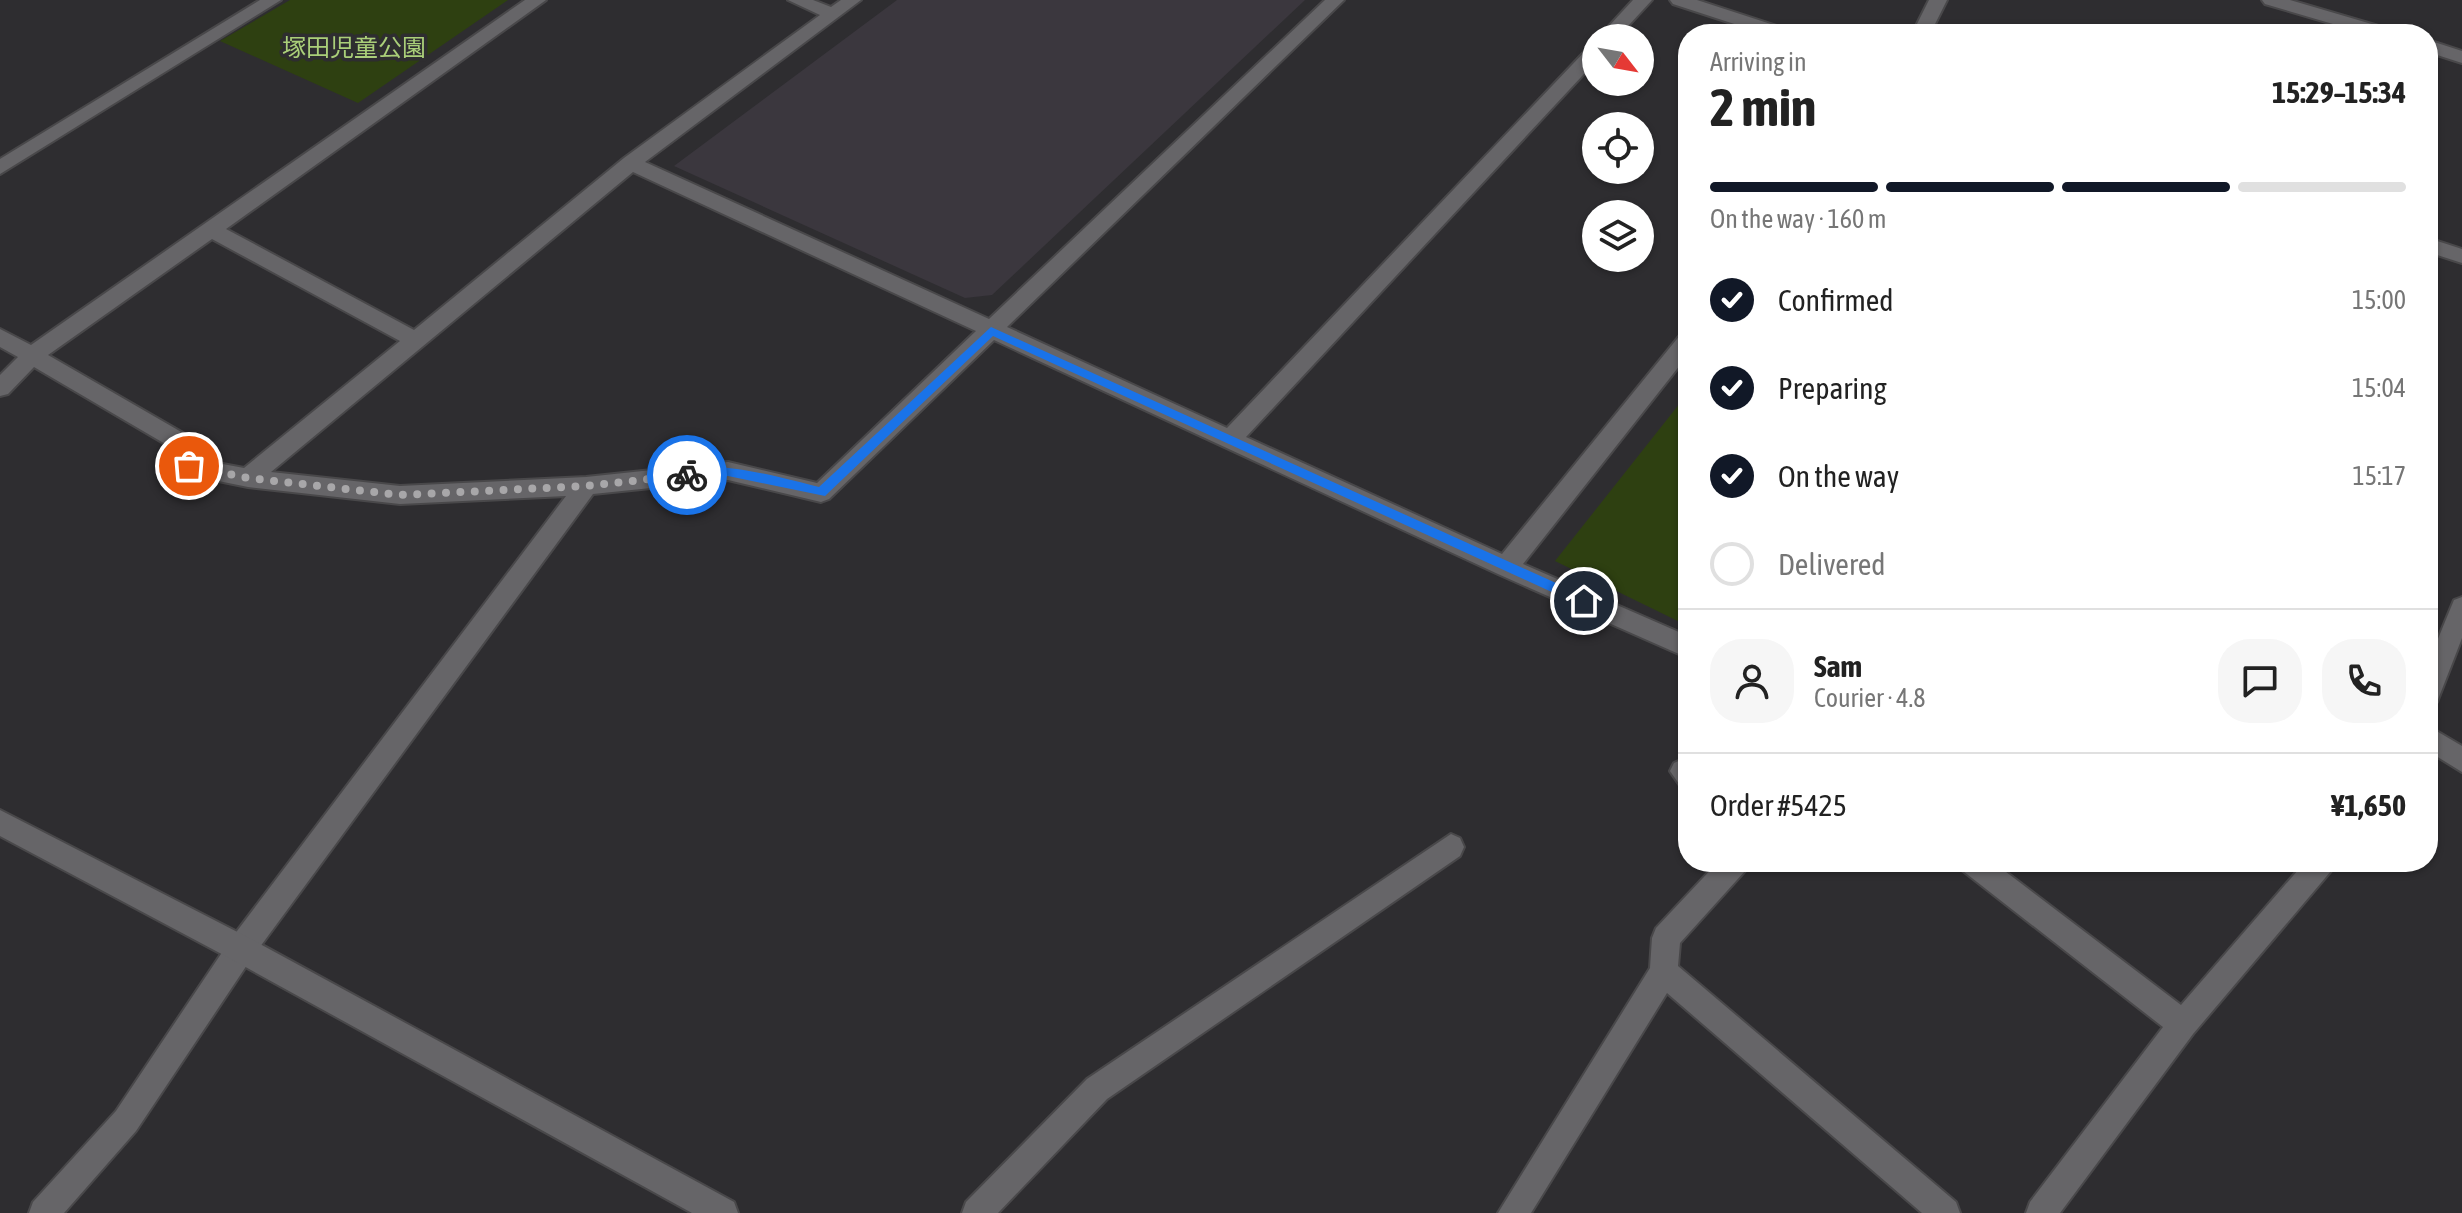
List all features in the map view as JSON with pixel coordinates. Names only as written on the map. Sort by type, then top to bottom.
[{"type":"street","points":[[0,168],[272,0]]},
{"type":"street","points":[[0,388],[34,354],[537,0]]},
{"type":"street","points":[[797,0],[832,14]]},
{"type":"street","points":[[248,478],[631,163],[852,0]]},
{"type":"street","points":[[0,337],[34,354],[175,439],[189,466],[248,478],[400,495],[586,486],[728,471],[821,493],[1335,0]]},
{"type":"street","points":[[1620,24],[1643,0]]},
{"type":"street","points":[[1679,0],[1752,24]]},
{"type":"street","points":[[1926,24],[1938,0]]},
{"type":"street","points":[[2271,0],[2352,24]]},
{"type":"street","points":[[2438,49],[2462,57]]},
{"type":"street","points":[[1230,439],[1582,65]]},
{"type":"street","points":[[631,163],[1506,567],[1678,643]]},
{"type":"street","points":[[211,230],[416,340]]},
{"type":"street","points":[[2438,248],[2462,256]]},
{"type":"street","points":[[1506,567],[1678,352]]},
{"type":"street","points":[[44,1213],[126,1121],[241,949],[586,486]]},
{"type":"street","points":[[2438,668],[2462,607]]},
{"type":"street","points":[[2438,744],[2462,760]]},
{"type":"street","points":[[0,822],[241,949],[723,1213]]},
{"type":"street","points":[[977,1213],[1097,1089],[1451,847]]},
{"type":"street","points":[[1513,1213],[1664,972],[1666,938],[1727,872]]},
{"type":"street","points":[[1985,872],[2183,1024]]},
{"type":"street","points":[[2041,1213],[2183,1024],[2313,872]]},
{"type":"street","points":[[1664,972],[1945,1213]]},
{"type":"shaded area","points":[[897,0],[1305,0],[992,295],[965,298],[674,166]]},
{"type":"green space","name":"塚田児童公園","points":[[290,0],[508,0],[358,103],[220,41]]},
{"type":"green space","points":[[1678,406],[1678,621],[1555,561]]},
{"type":"way so far","points":[[189,466],[248,478],[400,495],[586,486],[687,475]]},
{"type":"route","points":[[687,475],[728,471],[821,493],[991,331],[1584,601]]}]
